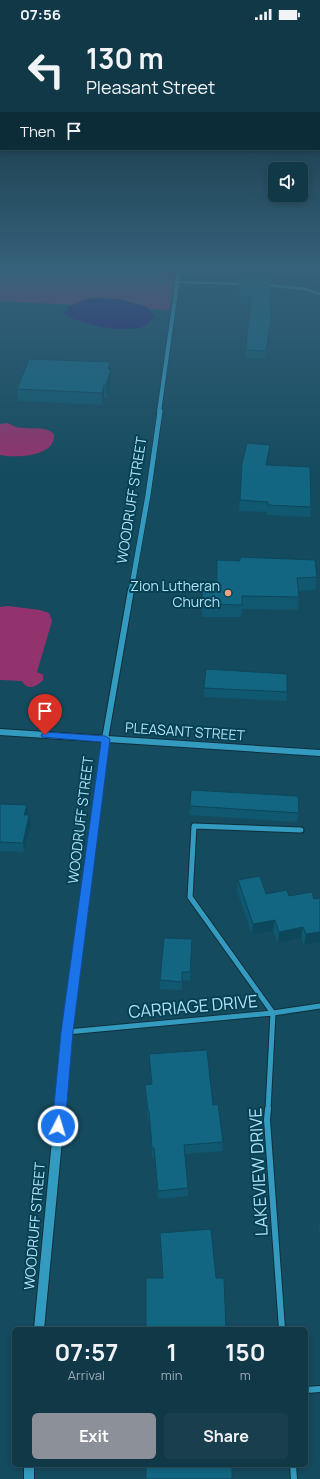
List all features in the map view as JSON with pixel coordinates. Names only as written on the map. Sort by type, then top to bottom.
[{"type":"street","name":"WOODRUFF STREET","points":[[39,1327],[67,1032],[105,739],[148,495],[170,338]]},
{"type":"street","name":"PLEASANT STREET","points":[[0,732],[320,753]]},
{"type":"street","points":[[273,1013],[190,897],[194,826],[301,830]]},
{"type":"street","name":"CARRIAGE DRIVE","points":[[67,1032],[273,1013],[320,1006]]},
{"type":"street","name":"LAKEVIEW DRIVE","points":[[273,1013],[267,1120],[282,1327]]},
{"type":"street","points":[[308,1390],[320,1389]]},
{"type":"street","points":[[29,1467],[29,1479]]},
{"type":"street","points":[[293,1467],[294,1479]]},
{"type":"shaded area","points":[[7,423],[21,428],[50,431],[54,434],[53,442],[42,452],[34,454],[25,456],[0,455],[0,424]]},
{"type":"shaded area","points":[[8,606],[40,610],[49,613],[52,621],[37,672],[43,675],[43,680],[38,685],[29,687],[22,681],[0,680],[0,607]]},
{"type":"building","points":[[247,338],[268,338],[266,351],[246,350]]},
{"type":"building","points":[[29,359],[110,362],[108,369],[111,369],[102,393],[17,389]]},
{"type":"building","points":[[247,443],[270,445],[266,465],[310,467],[311,507],[268,505],[268,502],[240,500],[242,463]]},
{"type":"building","points":[[240,557],[315,560],[317,577],[297,578],[299,597],[242,596],[242,605],[202,604],[203,582],[217,582],[217,560],[240,561]]},
{"type":"building","points":[[206,669],[287,674],[287,692],[204,688]]},
{"type":"building","points":[[191,790],[298,796],[299,813],[190,806]]},
{"type":"building","points":[[0,804],[27,805],[24,815],[29,815],[23,843],[0,842]]},
{"type":"building","points":[[260,876],[266,894],[287,890],[289,896],[312,892],[314,899],[320,898],[320,932],[306,934],[303,927],[279,932],[275,920],[253,924],[238,880]]},
{"type":"building","points":[[164,938],[192,939],[190,972],[182,972],[182,982],[160,980]]},
{"type":"building","points":[[207,1050],[213,1105],[218,1104],[223,1142],[184,1145],[188,1188],[158,1191],[154,1148],[152,1148],[145,1085],[152,1084],[149,1054]]},
{"type":"building","points":[[211,1229],[216,1278],[224,1278],[226,1327],[146,1327],[146,1278],[163,1278],[160,1233]]},
{"type":"building","points":[[146,1467],[232,1467],[232,1479],[146,1479]]},
{"type":"place","name":"Zion Lutheran Church","points":[[228,593]]},
{"type":"route","points":[[45,735],[105,739],[67,1032],[58,1126]]}]
